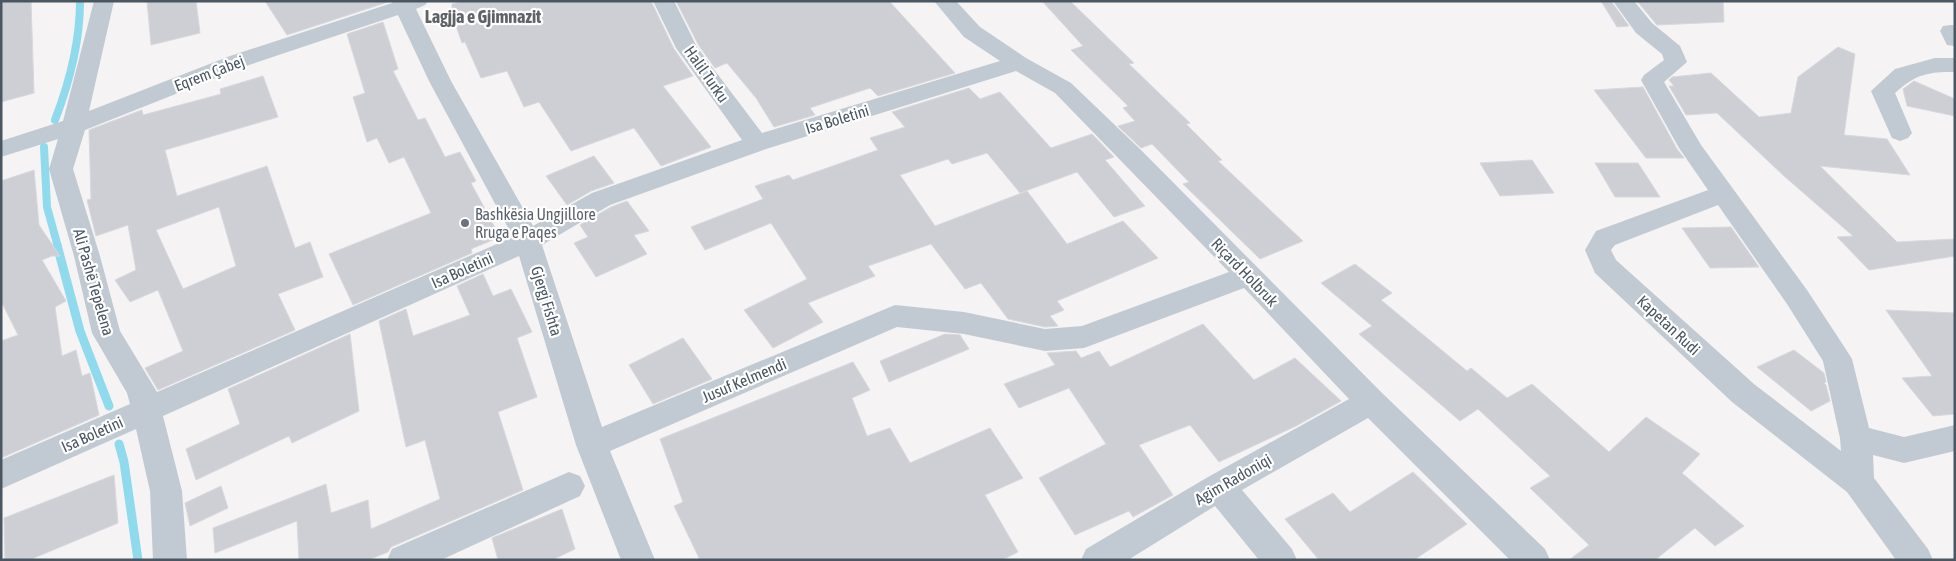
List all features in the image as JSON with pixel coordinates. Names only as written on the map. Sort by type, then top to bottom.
[{"type":"street","name":"Ali Pashë Tepelena","points":[[104,1],[74,126],[61,169],[87,256],[106,333],[142,391],[145,411],[166,491],[170,560]]},
{"type":"street","name":"Halil Turku","points":[[663,1],[687,48],[757,143]]},
{"type":"street","name":"Riçard Holbruk","points":[[944,1],[972,32],[1018,63],[1063,88],[1371,402],[1532,560]]},
{"type":"street","points":[[1623,1],[1644,28],[1672,51],[1676,62],[1652,80],[1691,148],[1797,297],[1837,359],[1856,438],[1858,482]]},
{"type":"street","name":"Eqrem Çabej","points":[[1,149],[74,126],[238,61],[408,3]]},
{"type":"street","name":"Gjergj Fishta","points":[[408,3],[440,80],[528,241],[592,445],[638,560]]},
{"type":"street","name":"Isa Boletini","points":[[1,475],[528,241],[601,199],[757,143],[1018,63]]},
{"type":"street","points":[[1900,133],[1883,91],[1903,74],[1935,65],[1955,65]]},
{"type":"street","name":"Kapetan Rudi","points":[[1724,193],[1605,238],[1598,250],[1605,266],[1743,393],[1858,482],[1916,560]]},
{"type":"street","name":"Jusuf Kelmendi","points":[[592,445],[895,316],[964,323],[1045,340],[1084,337],[1248,276]]},
{"type":"street","name":"Agim Radoniqi","points":[[1098,560],[1219,487],[1371,402]]},
{"type":"street","points":[[1856,438],[1904,450],[1955,438]]},
{"type":"street","points":[[404,560],[570,486]]},
{"type":"street","points":[[1219,487],[1280,560]]},
{"type":"building","points":[[1,1],[31,1],[34,93],[1,102]]},
{"type":"building","points":[[147,1],[196,1],[200,33],[151,45]]},
{"type":"building","points":[[265,1],[388,1],[388,2],[287,35]]},
{"type":"building","points":[[463,1],[651,1],[674,49],[693,76],[663,86],[711,147],[661,166],[634,128],[571,151],[539,102],[524,107],[507,71],[481,78],[465,42],[462,43],[452,15],[452,4]]},
{"type":"building","points":[[676,1],[889,1],[955,73],[878,96],[870,88],[810,108],[815,115],[774,127],[756,98],[727,63],[715,68],[699,46]]},
{"type":"building","points":[[1042,1],[1070,1],[1134,63],[1129,64],[1190,123],[1186,124],[1222,160],[1218,161],[1303,241],[1260,259],[1183,184],[1189,182],[1152,144],[1141,148],[1118,126],[1135,121],[1123,108],[1128,106],[1071,50],[1083,46]]},
{"type":"building","points":[[1601,1],[1611,1],[1629,26],[1617,27]]},
{"type":"building","points":[[1637,1],[1723,1],[1724,22],[1657,25]]},
{"type":"building","points":[[383,22],[398,69],[393,71],[418,120],[425,118],[445,157],[460,152],[476,181],[471,183],[500,237],[471,249],[472,253],[353,305],[329,254],[431,213],[404,157],[389,163],[377,138],[367,142],[353,97],[365,93],[347,34]]},
{"type":"building","points":[[1838,47],[1855,54],[1844,135],[1887,139],[1910,175],[1820,166],[1897,242],[1955,239],[1955,256],[1869,270],[1837,237],[1853,236],[1784,176],[1717,113],[1686,115],[1669,86],[1674,86],[1669,80],[1672,77],[1711,73],[1759,117],[1791,113],[1798,77]]},
{"type":"building","points":[[263,76],[278,117],[165,150],[177,196],[267,166],[295,248],[310,242],[323,277],[278,294],[295,330],[158,390],[145,368],[183,351],[158,290],[130,302],[115,280],[136,270],[128,225],[96,236],[87,200],[91,199],[89,130],[142,110],[143,115],[221,94],[220,89]],"holes":[[[219,207],[236,266],[183,289],[156,230]]]},
{"type":"building","points":[[1914,81],[1955,99],[1955,116],[1907,106],[1903,89]]},
{"type":"building","points":[[1643,87],[1677,149],[1684,158],[1646,158],[1594,90]]},
{"type":"building","points":[[969,88],[980,99],[1000,92],[1051,148],[1092,134],[1114,157],[1105,160],[1145,206],[1114,217],[1077,172],[1020,193],[987,153],[952,164],[948,159],[900,175],[935,226],[1027,191],[1067,244],[1123,221],[1158,258],[1057,301],[1064,310],[1050,316],[1058,326],[1045,327],[1008,319],[981,283],[965,289],[931,244],[868,266],[875,276],[808,303],[823,322],[773,348],[744,310],[807,279],[771,223],[705,250],[691,227],[763,199],[755,186],[789,175],[793,180],[878,150],[870,138],[905,127],[892,112]]},
{"type":"building","points":[[594,156],[614,183],[591,191],[567,205],[546,176]]},
{"type":"building","points":[[1532,160],[1554,193],[1500,196],[1480,163]]},
{"type":"building","points":[[1595,163],[1638,163],[1660,197],[1615,197]]},
{"type":"building","points":[[34,170],[39,225],[60,256],[52,256],[42,260],[66,301],[55,307],[62,356],[76,350],[82,376],[90,373],[99,415],[1,458],[1,341],[18,335],[1,301],[1,181]]},
{"type":"building","points":[[627,201],[649,231],[634,235],[647,254],[596,277],[574,243],[588,237],[580,225],[611,207]]},
{"type":"building","points":[[1731,227],[1759,267],[1710,268],[1682,228]]},
{"type":"building","points":[[1355,264],[1392,293],[1381,300],[1467,371],[1471,368],[1507,398],[1532,384],[1609,452],[1646,417],[1700,454],[1682,473],[1744,526],[1715,546],[1695,528],[1655,560],[1569,560],[1589,545],[1530,488],[1550,476],[1478,409],[1460,421],[1359,334],[1372,326],[1321,283]]},
{"type":"building","points":[[483,274],[493,296],[511,289],[532,332],[517,338],[537,397],[498,412],[523,490],[391,547],[388,552],[368,560],[299,560],[297,521],[215,553],[213,528],[326,484],[331,513],[368,500],[371,529],[440,499],[425,440],[406,447],[379,321],[406,309],[413,336],[470,315],[457,286]]},
{"type":"building","points":[[1886,310],[1955,313],[1955,414],[1933,416],[1902,378],[1932,376]]},
{"type":"building","points":[[1203,324],[1254,380],[1295,358],[1341,401],[1296,426],[1219,462],[1190,425],[1139,445],[1173,495],[1133,517],[1129,511],[1075,535],[1039,478],[1106,444],[1069,388],[1019,408],[1004,384],[1055,365],[1047,353],[1076,351],[1081,358],[1099,351],[1110,367]]},
{"type":"building","points":[[350,334],[359,411],[292,443],[289,436],[196,480],[186,449],[240,424],[228,389]]},
{"type":"building","points":[[945,334],[960,335],[969,349],[889,382],[880,361]]},
{"type":"building","points":[[683,338],[712,379],[653,404],[629,365]]},
{"type":"building","points":[[1794,350],[1824,373],[1826,382],[1824,383],[1830,401],[1811,411],[1757,367]]},
{"type":"building","points":[[853,362],[870,390],[852,398],[867,436],[890,428],[910,463],[990,428],[1023,478],[985,495],[1018,552],[1002,560],[700,560],[674,506],[683,502],[660,439]]},
{"type":"building","points":[[1413,472],[1467,524],[1414,560],[1319,560],[1285,519],[1333,493],[1350,512]]},
{"type":"building","points":[[114,475],[118,523],[29,560],[5,560],[4,518]]},
{"type":"building","points":[[221,486],[228,508],[190,526],[185,503]]},
{"type":"building","points":[[562,509],[575,549],[552,560],[498,560],[492,538]]},
{"type":"waterway","points":[[55,120],[73,62],[80,17],[80,1]]},
{"type":"waterway","points":[[44,147],[47,207],[58,247]]},
{"type":"waterway","points":[[57,245],[80,331],[109,406]]},
{"type":"waterway","points":[[119,444],[124,462],[138,560]]},
{"type":"place","name":"Bashkësia Ungjillore Rruga e Paqes","points":[[465,223]]},
{"type":"district","name":"Lagjja e Gjimnazit","points":[[483,17]]}]
